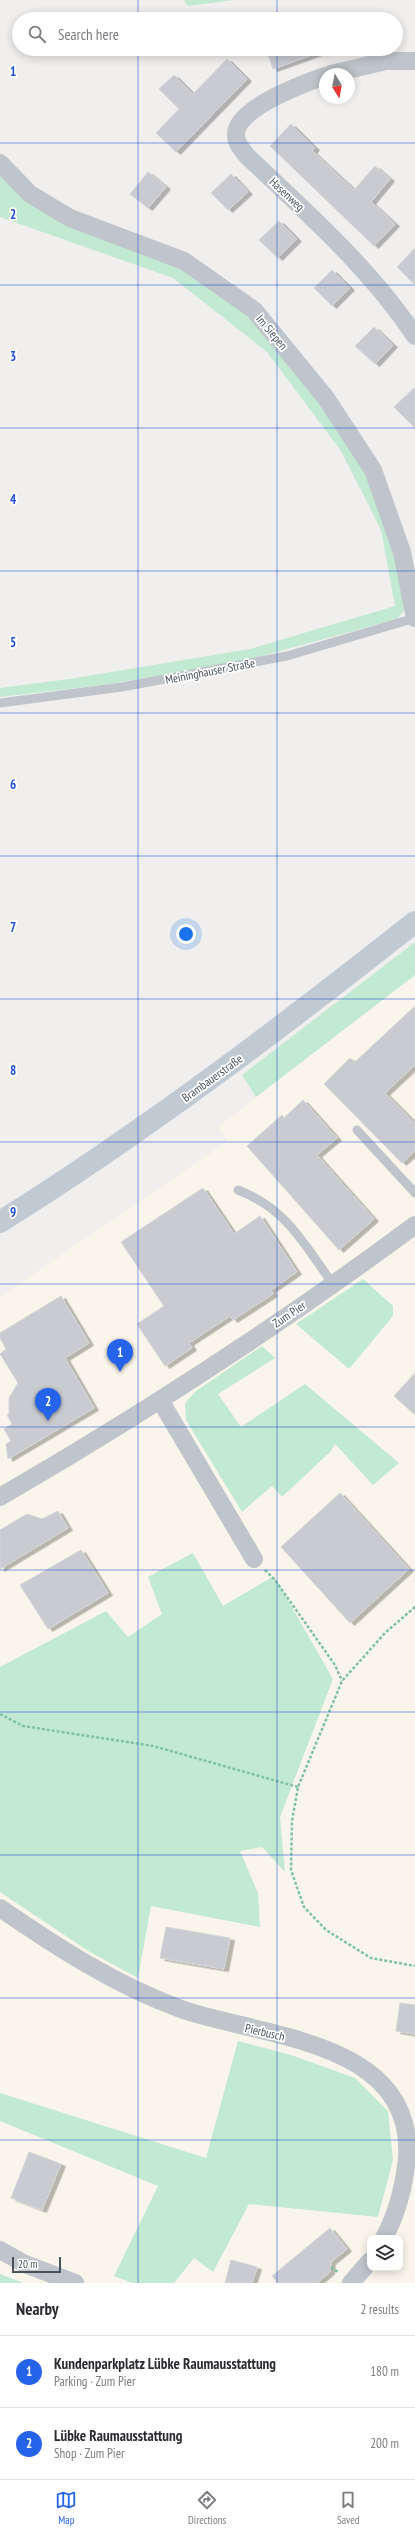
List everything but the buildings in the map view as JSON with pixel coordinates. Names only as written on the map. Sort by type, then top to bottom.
[{"type":"main road","name":"Brambauerstraße","points":[[0,1222],[56,1187],[213,1078],[290,1021],[415,922]]},
{"type":"street","points":[[355,68],[386,61],[415,61]]},
{"type":"street","name":"Hasenweg","points":[[319,78],[293,87],[252,111],[239,122],[235,134],[238,144],[247,156],[326,231],[366,273],[395,306],[415,336]]},
{"type":"street","name":"Im Siepen","points":[[0,163],[30,194],[70,218],[184,261],[254,310],[326,398],[373,470],[402,552],[415,618]]},
{"type":"street","name":"Zum Pier","points":[[0,1496],[160,1400],[333,1284],[415,1225]]},
{"type":"street","points":[[160,1400],[254,1559]]},
{"type":"street","name":"Pierbusch","points":[[0,1908],[65,1952],[141,1992],[224,2023],[323,2048],[349,2059],[369,2071],[387,2087],[400,2109],[407,2134],[405,2178],[396,2216],[386,2235]]},
{"type":"street","points":[[0,2250],[25,2264],[75,2283]]},
{"type":"street","points":[[351,2283],[367,2264]]},
{"type":"lane","name":"Meininghauser Straße","points":[[0,703],[122,687],[287,656],[415,618]]},
{"type":"lane","points":[[357,1130],[415,1193]]},
{"type":"lane","points":[[238,1190],[260,1199],[279,1213],[333,1284]]},
{"type":"path","points":[[254,1559],[275,1580],[335,1665],[342,1681]]},
{"type":"path","points":[[415,1607],[385,1633],[342,1681],[298,1788],[292,1821],[291,1870],[304,1907],[326,1930],[371,1958],[415,1966]]},
{"type":"path","points":[[0,1714],[23,1726],[154,1746],[298,1788]]},
{"type":"shaded area","points":[[415,975],[415,2283],[23,2283],[0,2274],[0,1297],[228,1141],[218,1127]]},
{"type":"green space","points":[[184,0],[234,0],[188,6]]},
{"type":"green space","points":[[0,173],[177,263],[252,318],[287,357],[355,452],[384,513],[406,608],[397,619],[239,662],[110,684],[0,697],[0,688],[69,679],[250,649],[395,606],[381,530],[341,451],[267,352],[173,278],[0,217]]},
{"type":"green space","points":[[415,942],[415,975],[256,1097],[242,1075]]},
{"type":"green space","points":[[363,1279],[393,1306],[393,1316],[349,1369],[296,1324]]},
{"type":"green space","points":[[262,1346],[275,1358],[218,1394],[241,1427],[305,1384],[399,1463],[373,1485],[335,1444],[331,1451],[282,1497],[272,1486],[242,1512],[186,1420],[185,1403],[196,1391]]},
{"type":"green space","points":[[193,1553],[223,1606],[274,1576],[333,1679],[280,1817],[285,1872],[262,1847],[240,1851],[258,1893],[260,1927],[151,1906],[138,1978],[90,1952],[0,1892],[0,1667],[106,1611],[128,1637],[162,1614],[148,1577]]},
{"type":"green space","points":[[238,2041],[291,2055],[355,2078],[388,2111],[393,2160],[378,2217],[249,2204],[213,2272],[194,2258],[174,2283],[132,2283],[114,2276],[158,2186],[0,2121],[0,2093],[206,2158]]},
{"type":"green space","points":[[0,2274],[23,2283],[0,2283]]},
{"type":"place","name":"Kundenparkplatz Lübke Raumausstattung","points":[[120,1372]]},
{"type":"place","name":"Lübke Raumausstattung","points":[[48,1421]]}]
